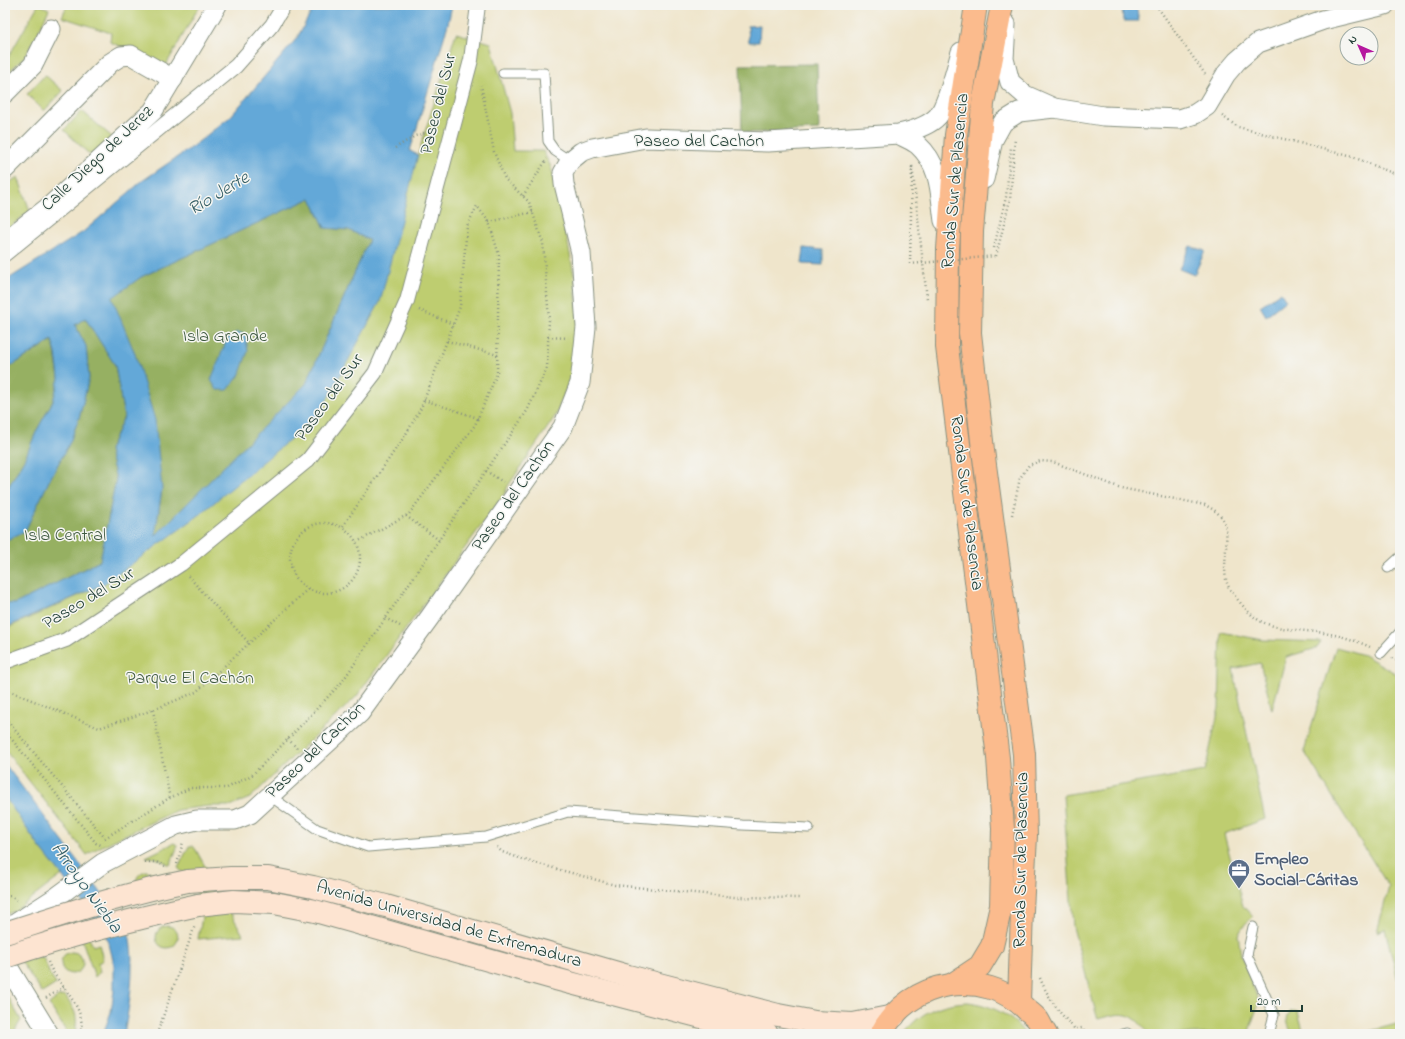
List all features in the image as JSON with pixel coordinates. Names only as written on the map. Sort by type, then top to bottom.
[{"type":"main road","name":"Ronda Sur de Plasencia","points":[[1002,5],[983,104],[972,231],[970,333],[983,450],[1024,754],[1026,836],[1019,1002]]},
{"type":"main road","name":"Ronda Sur de Plasencia","points":[[953,984],[980,966],[992,946],[1001,906],[1003,828],[998,758],[947,347],[940,253],[976,6]]},
{"type":"main road","name":"Avenida Universidad de Extremadura","points":[[5,932],[152,889],[181,876],[268,878],[313,887],[386,906],[628,976],[778,1015],[815,1022],[853,1024],[894,1016]]},
{"type":"main road","name":"Avenida Universidad de Extremadura","points":[[5,957],[154,914],[198,905],[234,901],[274,903],[315,911],[559,980],[767,1034]]},
{"type":"main road","name":"Ronda Sur de Plasencia","points":[[882,1034],[886,1024],[904,1004],[927,990],[953,984],[976,984],[999,990],[1019,1002],[1038,1020],[1046,1034]]},
{"type":"street","name":"Calle Diego de Jerez","points":[[5,241],[50,206],[153,111],[218,5]]},
{"type":"street","points":[[5,254],[236,66],[272,25],[284,5]]},
{"type":"street","name":"Paseo del Sur","points":[[5,662],[66,640],[178,566],[308,460],[375,373],[406,305],[471,60],[478,5]]},
{"type":"street","points":[[1007,5],[1004,59],[1010,82],[1025,95],[1054,108],[1103,116],[1180,119],[1195,114],[1212,98],[1226,74],[1237,60],[1258,43],[1323,20],[1385,5]]},
{"type":"street","name":"Paseo del Cachón","points":[[5,932],[109,860],[176,825],[198,820],[235,820],[250,814],[360,713],[430,617],[563,427],[580,383],[586,327],[581,253],[564,184],[563,173],[570,161],[581,152],[592,148],[646,138],[768,142],[899,134],[920,128],[937,116],[948,96],[976,6]]},
{"type":"street","points":[[5,93],[33,65],[51,29]]},
{"type":"street","points":[[5,169],[110,63],[121,56],[131,55],[173,79]]},
{"type":"street","points":[[972,231],[993,140],[1003,122],[1019,112],[1054,108]]},
{"type":"street","points":[[899,134],[918,144],[931,159],[938,176],[940,253]]},
{"type":"street","points":[[5,962],[42,1031]]},
{"type":"lane","points":[[503,73],[544,73],[548,141],[553,148],[570,161]]},
{"type":"lane","points":[[1388,568],[1400,557]]},
{"type":"lane","points":[[1381,653],[1400,632]]},
{"type":"lane","points":[[270,796],[317,829],[368,847],[486,838],[568,812],[742,825],[810,828]]},
{"type":"lane","points":[[1253,926],[1247,955],[1274,1015],[1270,1034]]},
{"type":"lane","points":[[1122,1034],[1128,1034]]},
{"type":"path","points":[[1156,5],[1212,98],[1238,127],[1353,157],[1400,176]]},
{"type":"path","points":[[5,718],[105,838],[190,788],[227,788],[252,775],[342,682],[527,411],[547,368],[549,320],[543,243],[530,202],[505,179],[494,152],[479,76],[471,60]]},
{"type":"path","points":[[395,148],[415,136],[425,133]]},
{"type":"path","points":[[927,300],[912,166],[910,264],[996,256],[1010,200],[1016,138],[1012,139],[1006,197],[994,248]]},
{"type":"path","points":[[524,196],[553,148]]},
{"type":"path","points":[[343,526],[406,434],[421,408],[460,306],[467,226],[477,206],[489,222],[499,255],[497,374],[475,425],[409,514],[357,542]]},
{"type":"path","points":[[489,222],[533,212]]},
{"type":"path","points":[[985,250],[985,264]]},
{"type":"path","points":[[933,265],[940,253]]},
{"type":"path","points":[[406,305],[453,324]]},
{"type":"path","points":[[447,341],[498,355]]},
{"type":"path","points":[[424,400],[478,418]]},
{"type":"path","points":[[994,533],[1005,530],[1011,523],[1020,478],[1030,465],[1040,461],[1053,462],[1121,488],[1205,505],[1215,511],[1223,519],[1226,532],[1225,571],[1227,585],[1254,617],[1267,624],[1330,634],[1362,643],[1400,662]]},
{"type":"path","points":[[406,516],[439,540]]},
{"type":"path","points":[[331,522],[343,526],[356,539],[360,550],[361,558],[359,569],[354,579],[346,587],[335,592],[322,594],[308,589],[297,580],[290,567],[289,554],[294,540],[303,530],[311,525],[331,522]]},
{"type":"path","points":[[178,566],[250,643]]},
{"type":"path","points":[[5,689],[100,728],[153,710],[196,692],[308,589]]},
{"type":"path","points":[[153,710],[170,799]]},
{"type":"path","points":[[5,732],[96,843],[108,849],[109,860]]},
{"type":"path","points":[[486,838],[502,852],[615,885],[734,897],[800,898]]},
{"type":"path","points":[[181,876],[183,841]]},
{"type":"path","points":[[47,959],[52,972],[68,991],[78,1010],[82,1028],[80,1034]]},
{"type":"path","points":[[1038,974],[1043,987],[1054,1005],[1075,1029],[1082,1028],[1085,1034]]},
{"type":"green space","points":[[38,5],[49,9],[36,37],[24,58],[5,75],[5,63]]},
{"type":"green space","points":[[67,5],[200,5],[166,65],[110,42],[111,33],[62,17]]},
{"type":"green space","name":"Parque El Cachón","points":[[456,33],[491,43],[510,113],[513,151],[543,151],[550,165],[557,186],[575,280],[579,332],[572,373],[556,415],[508,486],[505,493],[356,697],[250,798],[230,806],[209,806],[177,810],[98,848],[87,855],[5,750],[5,629],[104,584],[409,183]]},
{"type":"green space","points":[[817,64],[819,130],[742,133],[740,65]]},
{"type":"green space","points":[[45,75],[63,91],[44,111],[27,94]]},
{"type":"green space","points":[[82,111],[112,137],[91,156],[64,130]]},
{"type":"green space","points":[[18,177],[30,211],[5,231],[5,184]]},
{"type":"green space","name":"Isla Grande","points":[[311,198],[325,228],[349,230],[369,240],[306,384],[155,537],[162,489],[111,298],[141,277]]},
{"type":"green space","name":"Isla Central","points":[[85,318],[115,365],[124,417],[109,450],[116,479],[100,561],[15,604],[5,603],[5,541],[25,531],[70,442],[80,415],[89,378],[86,346],[75,325]]},
{"type":"green space","points":[[53,340],[59,378],[53,401],[37,430],[26,456],[5,493],[5,370]]},
{"type":"green space","points":[[1221,632],[1263,640],[1321,642],[1317,648],[1286,657],[1272,710],[1260,663],[1233,669],[1265,819],[1224,834],[1243,906],[1253,917],[1245,924],[1238,935],[1241,955],[1259,1002],[1248,1034],[1149,1034],[1138,1021],[1127,1015],[1122,1014],[1098,1019],[1073,927],[1063,795],[1205,771],[1219,708]]},
{"type":"green space","points":[[1336,647],[1364,655],[1400,676],[1400,988],[1385,929],[1377,932],[1389,887],[1304,751]]},
{"type":"green space","points":[[5,797],[38,845],[62,875],[15,911],[5,915]]},
{"type":"green space","points":[[174,843],[177,845],[177,848],[170,865],[156,858],[146,857]]},
{"type":"green space","points":[[189,846],[193,846],[196,850],[243,935],[198,939],[202,908],[195,889],[183,872],[178,868]]},
{"type":"green space","points":[[146,871],[153,873],[158,878],[136,884],[138,876]]},
{"type":"green space","points":[[167,926],[175,929],[178,937],[175,945],[167,948],[159,945],[156,937],[159,929]]},
{"type":"green space","points":[[81,937],[89,938],[93,946],[99,944],[103,960],[98,963],[100,972],[95,977]]},
{"type":"green space","points":[[72,952],[80,955],[83,963],[80,971],[72,974],[64,971],[61,963],[64,955]]},
{"type":"green space","points":[[18,956],[43,957],[50,975],[56,984],[42,993]]},
{"type":"green space","points":[[5,992],[21,1020],[13,1034],[5,1034]]},
{"type":"green space","points":[[65,996],[72,1006],[75,1014],[75,1034],[68,1034],[49,1004],[58,997]]},
{"type":"green space","points":[[968,1002],[993,1008],[1014,1021],[1025,1034],[903,1034],[924,1014],[932,1010],[949,1004]]},
{"type":"green space","points":[[1290,1012],[1298,1012],[1304,1034],[1292,1034],[1287,1017]]},
{"type":"green space","points":[[1400,1023],[1400,1034],[1360,1034]]},
{"type":"water","name":"Río Jerte","points":[[315,5],[452,5],[448,24],[410,151],[418,155],[380,302],[318,416],[198,516],[104,584],[9,626],[5,626],[5,603],[15,604],[100,561],[116,479],[109,450],[124,417],[115,365],[85,318],[75,325],[86,346],[89,378],[80,415],[70,442],[25,531],[5,541],[5,493],[26,456],[37,430],[53,401],[59,378],[56,353],[52,340],[5,370],[5,281],[83,232],[142,181],[192,147],[231,116],[297,38]],"holes":[[[311,198],[325,228],[349,230],[369,240],[306,384],[155,536],[162,489],[155,420],[135,354],[112,298],[141,277]]]},
{"type":"water","points":[[1122,5],[1136,5],[1139,21],[1123,21]]},
{"type":"water","points":[[760,25],[759,42],[749,42],[748,26]]},
{"type":"water","points":[[1190,246],[1205,251],[1194,275],[1179,269]]},
{"type":"water","points":[[804,248],[823,250],[823,265],[802,264]]},
{"type":"water","points":[[1281,292],[1286,300],[1266,316],[1260,306]]},
{"type":"water","points":[[237,332],[245,334],[248,351],[239,376],[228,390],[217,390],[211,380],[227,339]]},
{"type":"water","name":"Arroyo Niebla","points":[[5,764],[123,922],[127,930],[130,939],[132,975],[124,1034],[103,1034],[111,1012],[114,990],[114,964],[108,940],[82,901],[38,845],[5,797]]},
{"type":"place","name":"Empleo Social-Cáritas","points":[[1239,890]]}]
